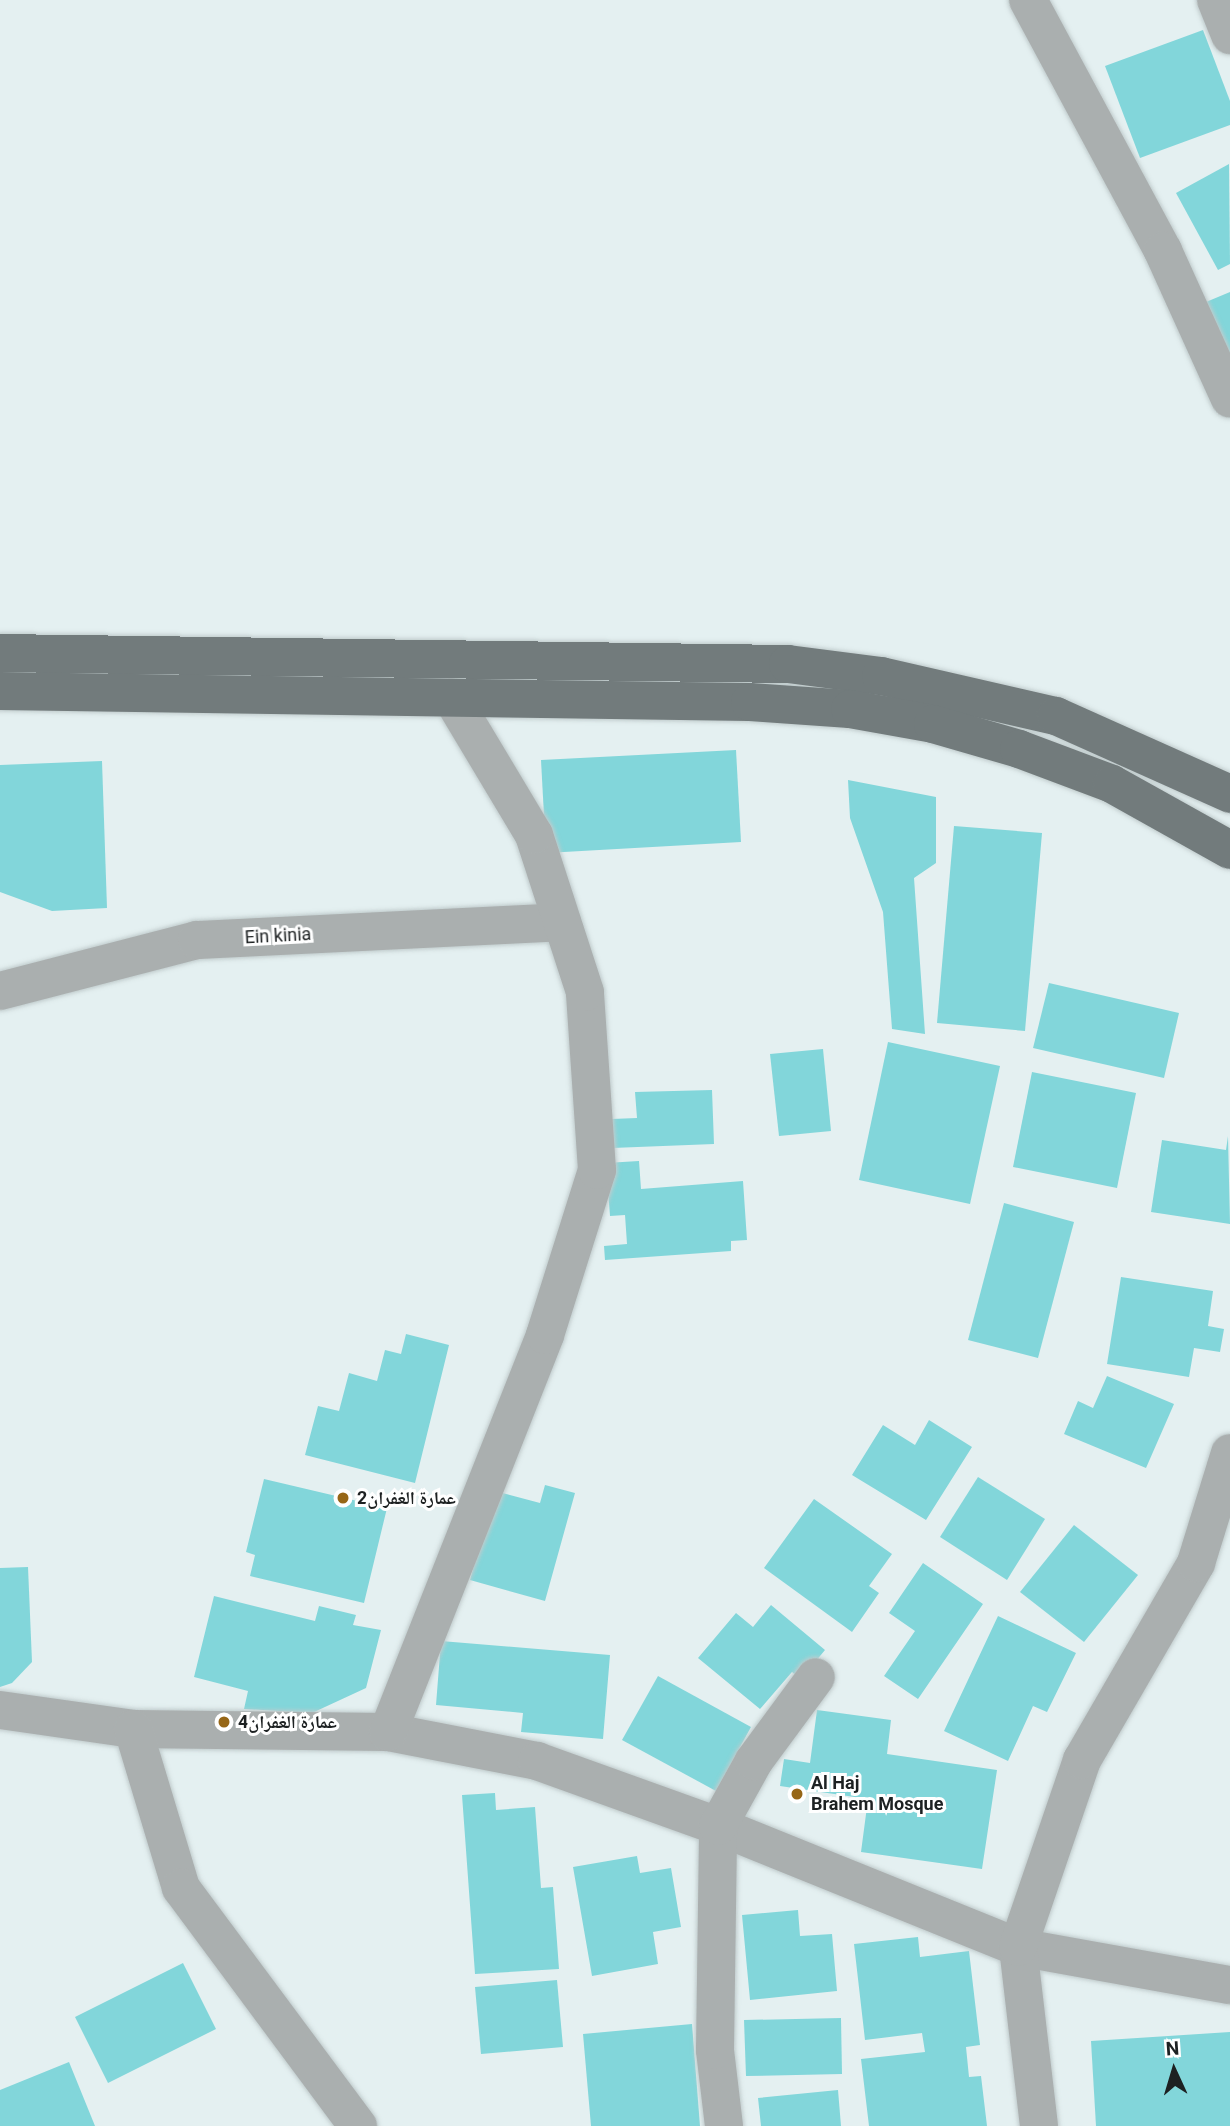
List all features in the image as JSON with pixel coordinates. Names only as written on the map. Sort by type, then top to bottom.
[{"type":"main road","points":[[0,653],[788,664],[881,676],[1056,716],[1230,794]]},
{"type":"main road","points":[[0,691],[750,702],[850,709],[933,724],[1020,749],[1112,784],[1230,850]]},
{"type":"street","points":[[1028,0],[1163,251],[1230,399]]},
{"type":"street","points":[[1216,0],[1230,35]]},
{"type":"street","points":[[388,1732],[545,1335],[597,1170],[585,992],[534,835],[452,698]]},
{"type":"street","name":"Ein kinia","points":[[0,992],[197,940],[562,922]]},
{"type":"street","points":[[1038,2126],[1018,1947],[1082,1760],[1196,1563],[1230,1454]]},
{"type":"street","points":[[724,2126],[715,2050],[718,1826],[754,1762],[816,1677]]},
{"type":"street","points":[[0,1710],[133,1729],[388,1732],[537,1761],[718,1826],[1018,1947],[1230,1985]]},
{"type":"street","points":[[133,1729],[181,1888],[358,2126]]},
{"type":"building","points":[[1203,30],[1230,101],[1230,125],[1140,158],[1105,66]]},
{"type":"building","points":[[1229,164],[1230,264],[1218,270],[1176,193]]},
{"type":"building","points":[[1230,292],[1230,362],[1206,302]]},
{"type":"building","points":[[736,750],[741,842],[546,853],[541,760]]},
{"type":"building","points":[[102,761],[107,908],[52,911],[0,892],[0,765]]},
{"type":"building","points":[[848,780],[936,797],[936,863],[914,878],[925,1034],[892,1029],[883,912],[850,818]]},
{"type":"building","points":[[954,826],[1042,833],[1025,1031],[937,1023]]},
{"type":"building","points":[[1049,983],[1179,1013],[1164,1078],[1033,1048]]},
{"type":"building","points":[[888,1042],[1000,1066],[970,1204],[859,1180]]},
{"type":"building","points":[[823,1049],[831,1131],[779,1136],[770,1054]]},
{"type":"building","points":[[1032,1072],[1136,1093],[1117,1188],[1013,1167]]},
{"type":"building","points":[[712,1090],[714,1144],[612,1148],[612,1119],[637,1118],[635,1092]]},
{"type":"building","points":[[1228,1136],[1230,1224],[1151,1212],[1162,1140],[1226,1150]]},
{"type":"building","points":[[639,1161],[641,1189],[743,1181],[747,1240],[731,1241],[731,1251],[605,1260],[604,1246],[627,1244],[625,1215],[610,1216],[606,1163]]},
{"type":"building","points":[[1004,1203],[1074,1222],[1038,1358],[968,1340]]},
{"type":"building","points":[[1121,1277],[1213,1291],[1208,1326],[1224,1329],[1220,1352],[1194,1348],[1189,1377],[1107,1364]]},
{"type":"building","points":[[406,1334],[449,1345],[415,1483],[305,1455],[318,1406],[339,1411],[349,1373],[377,1381],[385,1350],[401,1354]]},
{"type":"building","points":[[1107,1376],[1174,1404],[1146,1468],[1064,1434],[1078,1401],[1093,1408]]},
{"type":"building","points":[[929,1420],[972,1447],[926,1520],[852,1475],[883,1425],[915,1445]]},
{"type":"building","points":[[978,1477],[1045,1519],[1007,1580],[940,1537]]},
{"type":"building","points":[[264,1479],[387,1508],[364,1603],[250,1576],[255,1555],[246,1552]]},
{"type":"building","points":[[545,1485],[575,1493],[545,1601],[470,1580],[495,1491],[540,1503]]},
{"type":"building","points":[[814,1499],[892,1554],[869,1586],[879,1593],[852,1632],[764,1568]]},
{"type":"building","points":[[1074,1525],[1138,1575],[1084,1642],[1020,1592]]},
{"type":"building","points":[[923,1563],[983,1604],[918,1699],[884,1676],[915,1631],[889,1613]]},
{"type":"building","points":[[28,1567],[32,1662],[12,1683],[0,1687],[0,1568]]},
{"type":"building","points":[[214,1596],[315,1621],[319,1606],[356,1615],[353,1625],[381,1630],[366,1688],[312,1713],[244,1709],[248,1691],[194,1677]]},
{"type":"building","points":[[771,1605],[825,1650],[801,1679],[792,1672],[760,1709],[698,1658],[736,1613],[753,1627]]},
{"type":"building","points":[[998,1616],[1076,1653],[1047,1712],[1033,1706],[1008,1761],[944,1731]]},
{"type":"building","points":[[441,1641],[610,1655],[603,1739],[521,1732],[523,1713],[436,1705]]},
{"type":"building","points":[[658,1676],[751,1727],[716,1791],[622,1740]]},
{"type":"building","points":[[817,1710],[891,1720],[887,1754],[997,1770],[982,1869],[861,1852],[868,1799],[780,1786],[784,1759],[810,1763]]},
{"type":"building","points":[[495,1793],[496,1810],[535,1807],[541,1888],[553,1887],[559,1969],[475,1974],[462,1795]]},
{"type":"building","points":[[637,1856],[640,1873],[671,1868],[681,1927],[653,1932],[658,1964],[592,1976],[573,1867]]},
{"type":"building","points":[[798,1910],[800,1936],[832,1934],[837,1991],[750,2000],[742,1915]]},
{"type":"building","points":[[918,1937],[920,1957],[969,1951],[980,2045],[966,2047],[969,2077],[981,2076],[987,2126],[869,2126],[861,2059],[925,2052],[922,2033],[865,2040],[854,1944]]},
{"type":"building","points":[[183,1963],[216,2029],[108,2083],[75,2017]]},
{"type":"building","points":[[557,1980],[563,2047],[481,2054],[475,1987]]},
{"type":"building","points":[[841,2018],[842,2074],[746,2076],[744,2020]]},
{"type":"building","points":[[692,2024],[700,2126],[591,2126],[583,2034]]},
{"type":"building","points":[[1230,2032],[1230,2126],[1096,2126],[1091,2041]]},
{"type":"building","points":[[69,2062],[95,2126],[0,2126],[0,2090]]},
{"type":"building","points":[[838,2090],[841,2126],[761,2126],[758,2098]]},
{"type":"place","name":"عمارة الغفران2","points":[[343,1498]]},
{"type":"place","name":"عمارة الغفران4","points":[[224,1722]]},
{"type":"place","name":"Al Haj Brahem Mosque","points":[[797,1794]]}]
